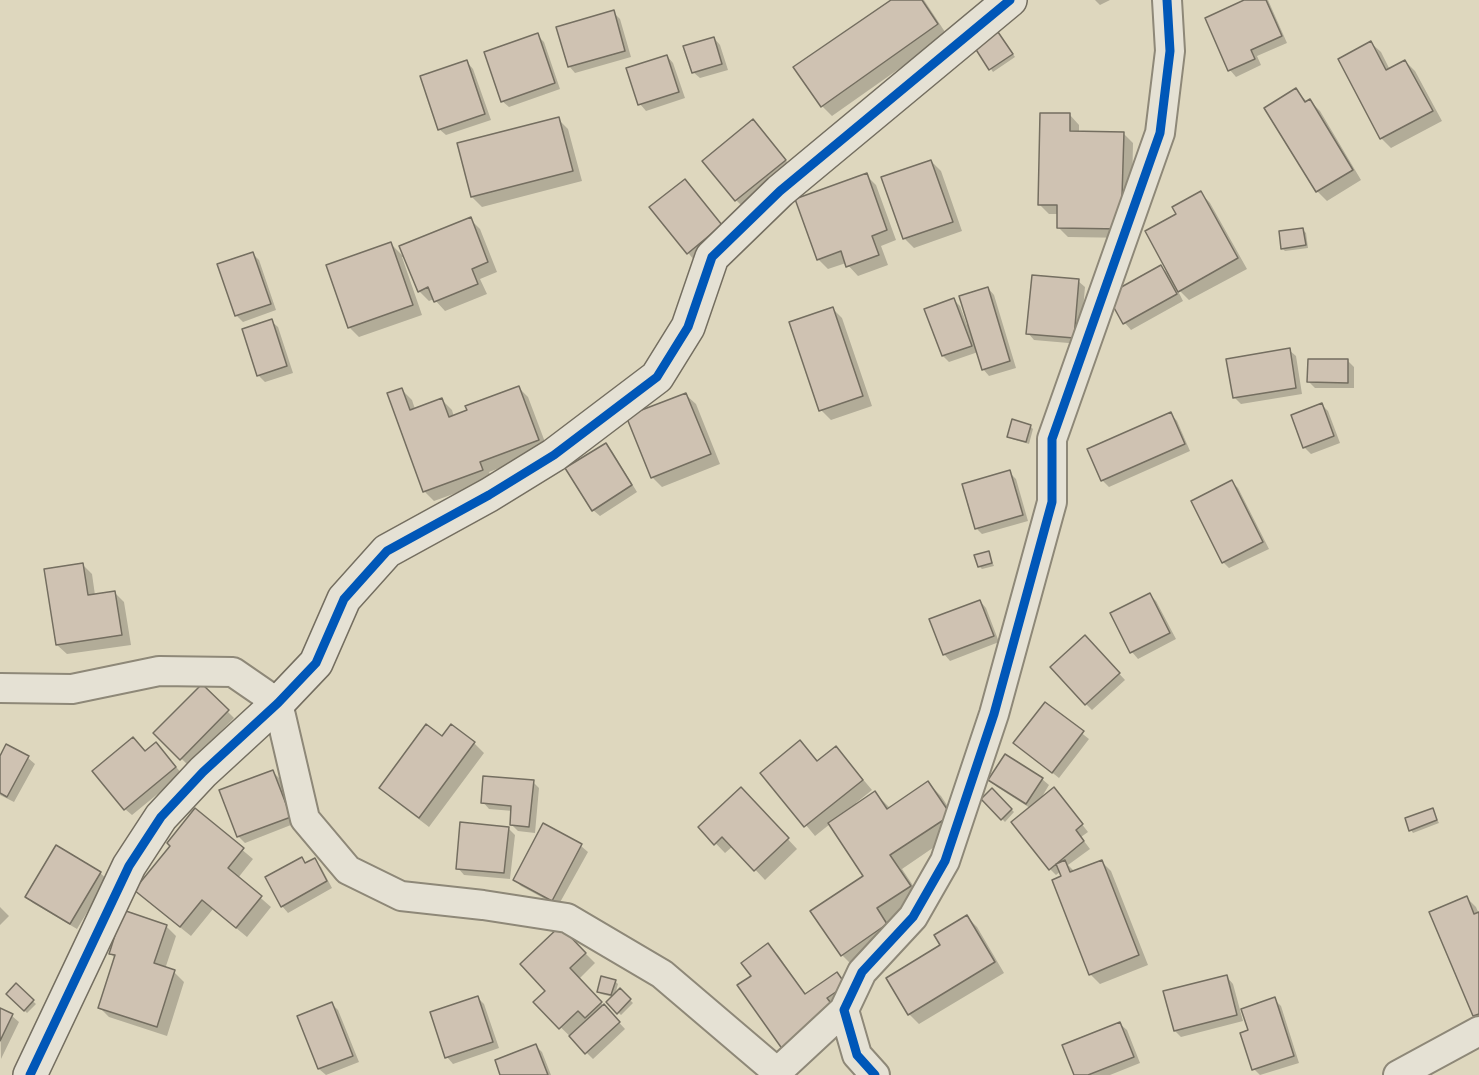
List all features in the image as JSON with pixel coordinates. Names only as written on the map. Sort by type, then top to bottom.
[{"type":"street","points":[[30,1075],[129,866],[160,817],[203,772],[278,703],[316,663],[344,599],[387,551],[489,495],[554,455],[657,377],[688,327],[712,258],[780,191],[1010,0]]},
{"type":"street","points":[[0,688],[72,688],[159,671],[233,672],[278,703],[305,819],[348,870],[401,896],[483,905],[567,918],[662,974],[775,1074],[844,1010],[862,972],[913,917],[945,861],[994,714],[1052,502],[1052,439],[1160,133],[1170,51],[1167,0]]},
{"type":"street","points":[[844,1010],[866,1065]]},
{"type":"street","points":[[1398,1075],[1479,1031]]},
{"type":"street","points":[[821,1032],[866,1065]]},
{"type":"building","points":[[891,0],[922,0],[938,24],[821,107],[793,67]]},
{"type":"building","points":[[1244,0],[1266,0],[1282,36],[1251,50],[1255,59],[1228,71],[1205,18]]},
{"type":"building","points":[[614,10],[625,51],[568,67],[556,27]]},
{"type":"building","points":[[998,32],[1013,54],[989,70],[975,48]]},
{"type":"building","points":[[538,33],[555,83],[501,102],[484,52]]},
{"type":"building","points":[[714,37],[722,64],[692,73],[683,46]]},
{"type":"building","points":[[1371,41],[1386,70],[1405,60],[1433,111],[1380,139],[1338,59]]},
{"type":"building","points":[[667,55],[679,92],[638,105],[626,68]]},
{"type":"building","points":[[467,60],[485,114],[438,130],[420,76]]},
{"type":"building","points":[[1296,88],[1305,102],[1310,99],[1353,170],[1316,192],[1264,108]]},
{"type":"building","points":[[1040,113],[1070,113],[1070,131],[1124,132],[1121,229],[1057,228],[1057,205],[1038,205]]},
{"type":"building","points":[[559,117],[573,171],[471,197],[457,143]]},
{"type":"building","points":[[753,119],[786,160],[735,201],[702,161]]},
{"type":"building","points":[[931,160],[953,222],[903,239],[881,177]]},
{"type":"building","points":[[867,173],[887,230],[872,236],[879,255],[846,267],[841,251],[817,260],[795,199]]},
{"type":"building","points":[[685,179],[722,225],[687,254],[649,207]]},
{"type":"building","points":[[1201,191],[1238,258],[1178,292],[1145,231],[1176,214],[1172,207]]},
{"type":"building","points":[[471,217],[488,262],[472,269],[478,284],[434,302],[428,287],[418,292],[399,246]]},
{"type":"building","points":[[1303,228],[1306,245],[1281,249],[1279,231]]},
{"type":"building","points":[[391,242],[413,305],[348,328],[326,265]]},
{"type":"building","points":[[253,252],[271,304],[235,316],[217,264]]},
{"type":"building","points":[[1161,265],[1177,294],[1123,324],[1107,295]]},
{"type":"building","points":[[1032,275],[1079,279],[1074,338],[1026,334]]},
{"type":"building","points":[[988,287],[1010,361],[982,370],[959,296]]},
{"type":"building","points":[[954,298],[972,346],[942,356],[924,309]]},
{"type":"building","points":[[833,307],[863,396],[819,411],[789,322]]},
{"type":"building","points":[[272,319],[287,366],[257,376],[242,329]]},
{"type":"building","points":[[1290,348],[1296,388],[1233,398],[1226,359]]},
{"type":"building","points":[[1308,359],[1348,359],[1348,383],[1307,382]]},
{"type":"building","points":[[519,386],[539,440],[480,462],[483,470],[423,492],[387,393],[402,388],[410,410],[442,398],[449,417],[467,410],[465,406]]},
{"type":"building","points":[[686,393],[711,454],[651,478],[626,416]]},
{"type":"building","points":[[1322,403],[1334,436],[1303,448],[1291,415]]},
{"type":"building","points":[[1171,412],[1185,444],[1101,481],[1087,449]]},
{"type":"building","points":[[1012,419],[1031,425],[1026,442],[1007,437]]},
{"type":"building","points":[[606,443],[632,485],[592,511],[565,468]]},
{"type":"building","points":[[1010,470],[1023,515],[975,529],[962,484]]},
{"type":"building","points":[[1232,480],[1263,542],[1222,563],[1191,501]]},
{"type":"building","points":[[989,551],[992,563],[978,567],[974,555]]},
{"type":"building","points":[[83,563],[88,595],[115,591],[122,635],[56,645],[44,569]]},
{"type":"building","points":[[1150,593],[1170,633],[1130,653],[1110,613]]},
{"type":"building","points":[[980,600],[994,636],[943,655],[929,619]]},
{"type":"building","points":[[1085,635],[1120,673],[1085,705],[1050,667]]},
{"type":"building","points":[[202,684],[229,710],[180,760],[153,733]]},
{"type":"building","points":[[1045,702],[1084,731],[1052,773],[1013,743]]},
{"type":"building","points":[[426,724],[442,736],[451,724],[475,742],[419,818],[379,788]]},
{"type":"building","points":[[133,737],[145,751],[156,742],[176,767],[124,810],[92,771]]},
{"type":"building","points":[[800,740],[817,761],[836,746],[863,780],[804,827],[760,773]]},
{"type":"building","points":[[6,744],[29,756],[7,797],[0,793],[0,756]]},
{"type":"building","points":[[1005,754],[1043,778],[1026,804],[988,780]]},
{"type":"building","points":[[273,770],[291,817],[237,837],[219,790]]},
{"type":"building","points":[[483,776],[534,780],[529,827],[510,825],[511,806],[481,803]]},
{"type":"building","points":[[928,781],[951,815],[890,855],[911,886],[877,908],[887,924],[841,956],[810,911],[863,876],[828,823],[875,791],[887,809]]},
{"type":"building","points":[[741,787],[789,838],[754,871],[722,837],[714,845],[698,827]]},
{"type":"building","points":[[1054,787],[1083,824],[1076,830],[1084,841],[1049,870],[1011,822]]},
{"type":"building","points":[[992,788],[1012,809],[1001,820],[981,799]]},
{"type":"building","points":[[195,808],[244,848],[228,868],[262,896],[236,928],[202,900],[180,927],[134,890],[170,846],[167,843]]},
{"type":"building","points":[[1433,808],[1437,820],[1409,831],[1405,818]]},
{"type":"building","points":[[460,822],[509,827],[504,873],[456,869]]},
{"type":"building","points":[[543,823],[582,844],[552,901],[513,880]]},
{"type":"building","points":[[56,845],[101,872],[70,924],[25,897]]},
{"type":"building","points":[[302,857],[305,863],[315,858],[327,881],[281,907],[265,877]]},
{"type":"building","points":[[1065,860],[1070,872],[1102,860],[1139,955],[1089,975],[1052,880],[1061,876],[1056,864]]},
{"type":"building","points":[[1467,896],[1474,914],[1479,912],[1479,1014],[1473,1016],[1429,912]]},
{"type":"building","points":[[123,910],[167,925],[154,963],[175,970],[157,1027],[98,1008],[115,955],[109,954]]},
{"type":"building","points":[[967,915],[995,962],[908,1015],[886,978],[940,945],[934,935]]},
{"type":"building","points":[[560,926],[586,953],[570,968],[602,1002],[585,1018],[578,1011],[559,1029],[533,1002],[545,991],[520,964]]},
{"type":"building","points":[[768,943],[805,994],[837,972],[846,985],[827,998],[837,1011],[783,1050],[737,985],[751,976],[741,963]]},
{"type":"building","points":[[1227,975],[1237,1015],[1174,1031],[1163,991]]},
{"type":"building","points":[[601,976],[616,980],[611,995],[597,992]]},
{"type":"building","points":[[16,983],[34,1000],[24,1011],[6,994]]},
{"type":"building","points":[[620,988],[631,999],[617,1014],[606,1002]]},
{"type":"building","points":[[478,996],[493,1042],[445,1058],[430,1012]]},
{"type":"building","points":[[1275,997],[1294,1056],[1252,1070],[1240,1033],[1248,1030],[1241,1009]]},
{"type":"building","points":[[332,1002],[353,1056],[318,1069],[297,1016]]},
{"type":"building","points":[[604,1004],[620,1022],[585,1054],[569,1036]]},
{"type":"building","points":[[0,1008],[13,1014],[0,1041]]},
{"type":"building","points":[[1120,1022],[1134,1057],[1088,1075],[1074,1075],[1062,1045]]},
{"type":"building","points":[[536,1044],[548,1075],[500,1075],[495,1060]]},
{"type":"cycle path","points":[[30,1075],[129,866],[161,817],[203,772],[278,703],[316,663],[344,599],[387,551],[489,495],[554,455],[657,377],[688,327],[712,257],[780,191],[1010,0]]},
{"type":"cycle path","points":[[875,1075],[857,1055],[844,1010],[862,972],[913,917],[945,861],[994,714],[1052,502],[1052,439],[1160,133],[1170,51],[1167,0]]}]
